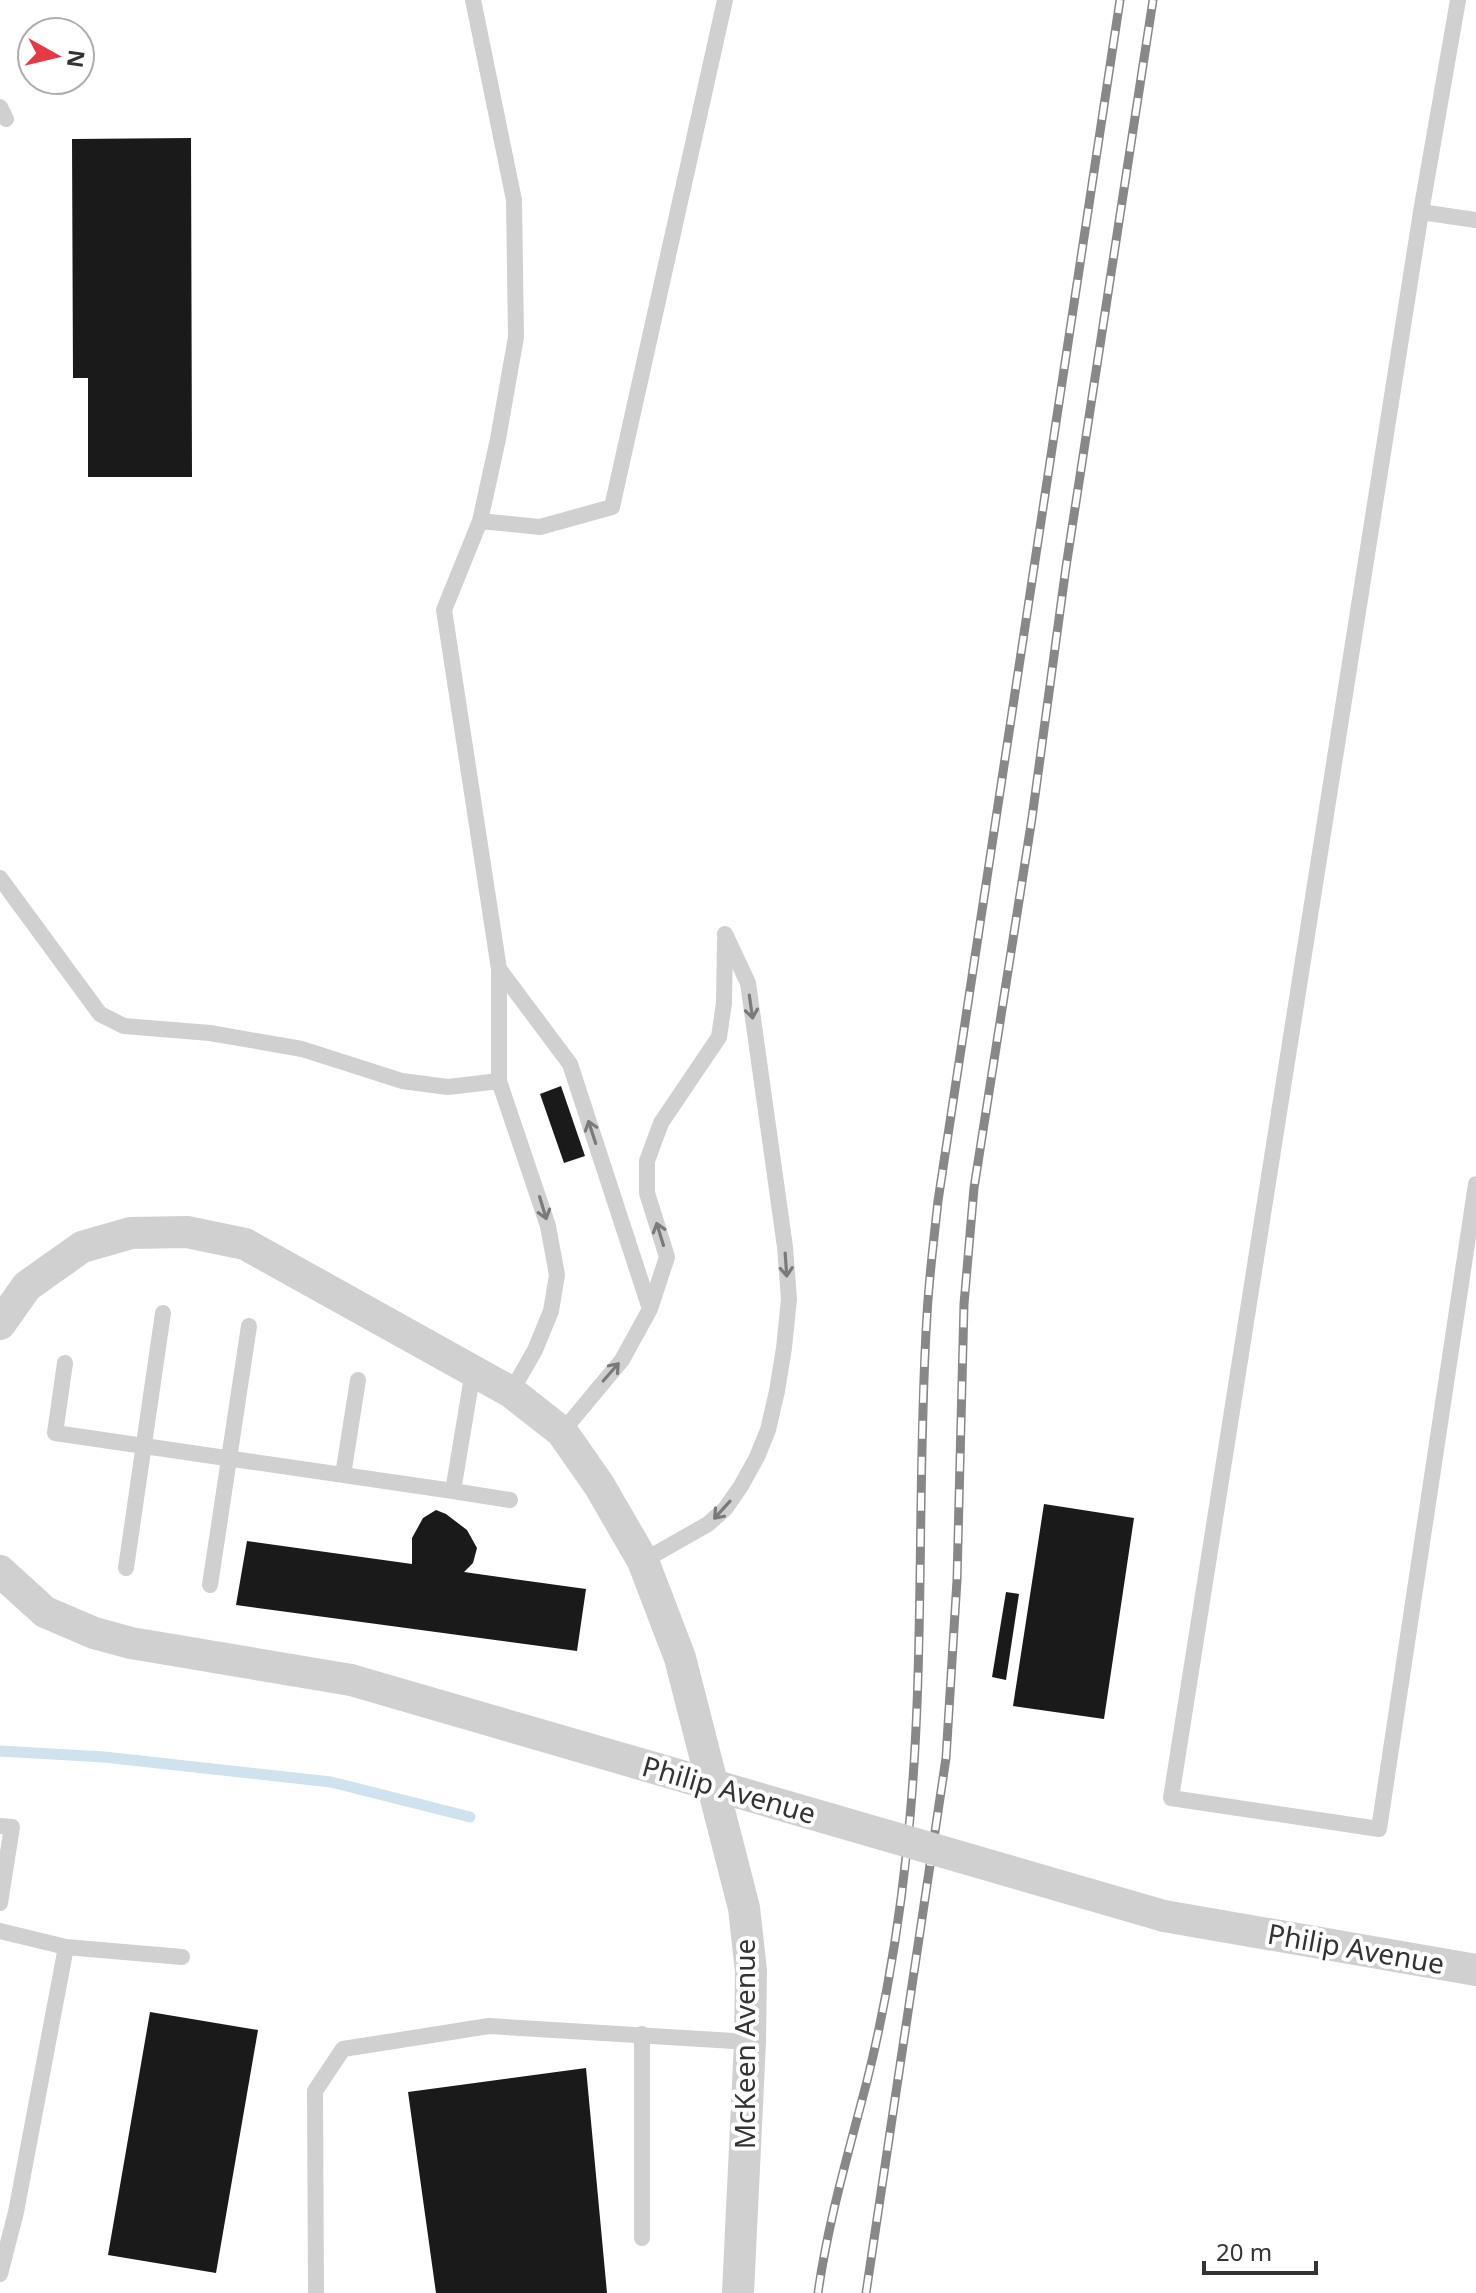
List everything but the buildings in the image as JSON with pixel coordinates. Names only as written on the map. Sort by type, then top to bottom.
[{"type":"street","points":[[0,1324],[27,1286],[82,1247],[131,1233],[187,1232],[245,1244],[511,1392],[562,1432]]},
{"type":"street","name":"McKeen Avenue","points":[[562,1432],[599,1485],[643,1561],[680,1658],[744,1908],[751,1971],[750,2042],[738,2293]]},
{"type":"street","name":"Philip Avenue","points":[[0,1571],[45,1612],[94,1633],[131,1643],[351,1680],[1164,1916],[1476,1970]]},
{"type":"lane","points":[[473,0],[514,200],[516,337],[480,521],[444,610],[499,969],[499,1081],[548,1226],[557,1275],[551,1311],[535,1350],[511,1392]]},
{"type":"lane","points":[[480,521],[540,527],[612,507],[725,0]]},
{"type":"lane","points":[[1458,0],[1421,212],[1171,1798],[1379,1829],[1476,1184]]},
{"type":"lane","points":[[1421,212],[1476,220]]},
{"type":"lane","points":[[0,878],[100,1014],[124,1026],[210,1033],[302,1049],[402,1081],[448,1087],[499,1081]]},
{"type":"lane","points":[[562,1432],[622,1360],[650,1309],[667,1257],[647,1193],[647,1161],[661,1123],[719,1037],[724,1003],[725,934],[748,983],[768,1123],[789,1299],[784,1348],[768,1430],[741,1486],[725,1509],[708,1524],[643,1561]]},
{"type":"lane","points":[[499,969],[570,1064],[650,1309]]},
{"type":"lane","points":[[126,1568],[163,1313]]},
{"type":"lane","points":[[210,1585],[249,1326]]},
{"type":"lane","points":[[65,1363],[55,1433],[510,1500]]},
{"type":"lane","points":[[453,1491],[473,1371]]},
{"type":"lane","points":[[343,1475],[358,1380]]},
{"type":"lane","points":[[0,1826],[12,1827],[0,1903]]},
{"type":"lane","points":[[0,1931],[66,1947],[182,1957]]},
{"type":"lane","points":[[0,2274],[8,2211],[66,1947]]},
{"type":"lane","points":[[316,2293],[315,2091],[343,2049],[489,2026],[750,2042]]},
{"type":"lane","points":[[642,2034],[642,2238]]},
{"type":"waterway","points":[[0,1751],[104,1757],[331,1782],[470,1817]]},
{"type":"railway","points":[[818,2293],[833,2213],[880,2023],[900,1906],[917,1715],[924,1381],[938,1201],[1120,0]]},
{"type":"railway","points":[[866,2293],[946,1758],[957,1580],[964,1304],[974,1188],[1153,0]]}]
